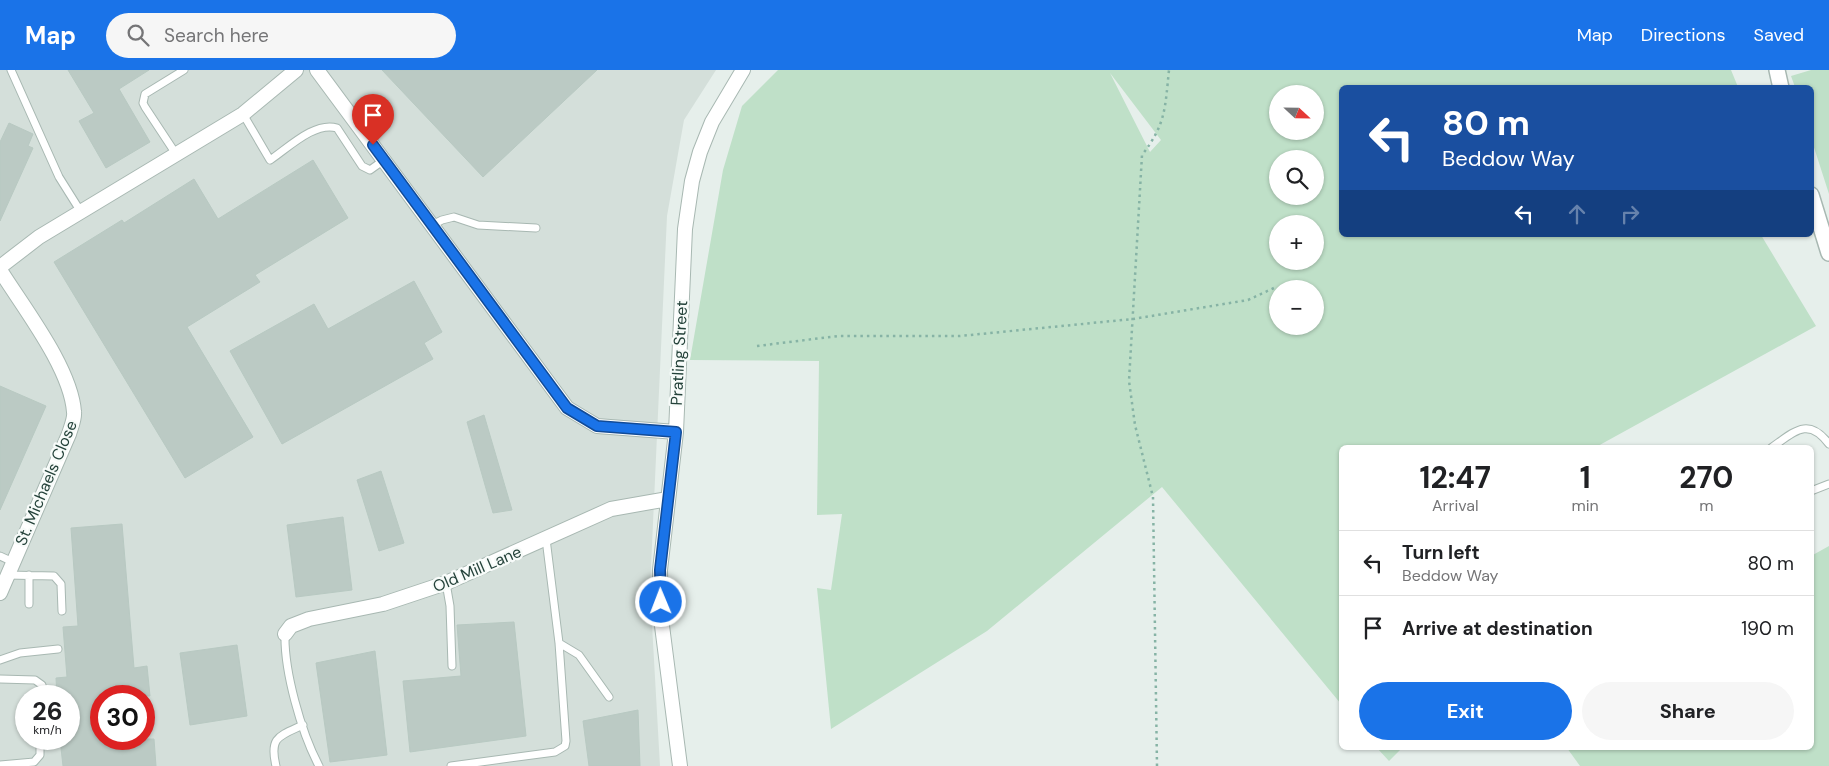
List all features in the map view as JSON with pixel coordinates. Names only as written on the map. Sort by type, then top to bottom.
[{"type":"street","name":"St. Michaels Close","points":[[0,592],[7,575],[6,559],[69,434],[75,413],[68,385],[53,354],[0,269],[39,237],[243,114],[296,70]]},
{"type":"street","points":[[317,70],[567,408],[597,426],[676,432]]},
{"type":"street","name":"Pratling Street","points":[[680,766],[661,618],[660,570],[676,432],[688,205],[700,152],[712,122],[743,70]]},
{"type":"street","points":[[1777,70],[1780,85]]},
{"type":"street","points":[[1814,205],[1829,253]]},
{"type":"street","name":"Old Mill Lane","points":[[285,634],[291,626],[309,619],[383,604],[446,583],[612,509],[668,499]]},
{"type":"lane","points":[[11,70],[59,177],[81,212]]},
{"type":"lane","points":[[176,154],[145,107],[143,99],[145,94],[184,70]]},
{"type":"lane","points":[[243,114],[270,160],[315,130],[328,125],[337,128],[362,166],[370,170],[384,160]]},
{"type":"lane","points":[[432,225],[454,217],[478,225],[536,228]]},
{"type":"lane","points":[[1776,445],[1803,428],[1815,430],[1829,444]]},
{"type":"lane","points":[[1814,490],[1829,484]]},
{"type":"lane","points":[[451,766],[555,752],[565,746],[559,643],[546,539]]},
{"type":"lane","points":[[7,575],[54,576],[58,579],[62,611]]},
{"type":"lane","points":[[29,575],[30,604]]},
{"type":"lane","points":[[446,583],[450,606],[452,666]]},
{"type":"lane","points":[[285,634],[285,647],[302,725],[319,766]]},
{"type":"lane","points":[[559,643],[571,648],[579,655],[609,696]]},
{"type":"lane","points":[[0,660],[20,653],[58,649]]},
{"type":"lane","points":[[0,679],[35,680],[42,685]]},
{"type":"lane","points":[[276,766],[273,752],[274,742],[280,736],[302,725]]},
{"type":"lane","points":[[0,765],[34,762],[40,755],[40,750]]},
{"type":"path","points":[[1157,766],[1153,497],[1135,425],[1129,381],[1142,155],[1157,135],[1165,110],[1169,70]]},
{"type":"path","points":[[757,346],[838,336],[960,336],[1132,319],[1248,300],[1269,290]]},
{"type":"shaded area","points":[[0,70],[716,70],[684,120],[667,216],[650,589],[660,766],[0,766]]},
{"type":"green space","points":[[778,70],[1731,70],[1737,85],[1339,85],[1339,237],[1762,237],[1816,326],[1600,445],[1339,445],[1339,702],[1162,487],[987,631],[831,729],[817,588],[831,590],[842,514],[817,515],[819,361],[690,360],[723,170],[742,106]],"holes":[[[1110,73],[1161,140],[1150,152]]]},
{"type":"green space","points":[[1811,70],[1829,70],[1829,194],[1814,147],[1814,85],[1794,85],[1791,76]]},
{"type":"green space","points":[[1829,546],[1829,766],[1580,766],[1568,750],[1814,750],[1814,554]]},
{"type":"green space","points":[[1379,750],[1400,750],[1389,761]]},
{"type":"building","points":[[68,70],[149,70],[119,89],[150,142],[106,168],[79,121],[94,113]]},
{"type":"building","points":[[382,70],[597,70],[483,177]]},
{"type":"building","points":[[9,123],[33,134],[28,146],[33,148],[0,221],[0,142]]},
{"type":"building","points":[[313,160],[348,218],[255,275],[260,282],[187,327],[253,437],[185,478],[54,262],[122,220],[124,223],[194,179],[218,219]]},
{"type":"building","points":[[414,281],[442,332],[424,343],[433,359],[282,444],[230,351],[314,304],[328,329]]},
{"type":"building","points":[[0,386],[46,406],[0,510]]},
{"type":"building","points":[[484,415],[512,510],[493,513],[467,422]]},
{"type":"building","points":[[381,471],[404,543],[379,551],[357,480]]},
{"type":"building","points":[[343,517],[352,590],[296,597],[287,525]]},
{"type":"building","points":[[122,524],[134,668],[147,666],[149,685],[90,685],[90,750],[155,750],[156,766],[63,766],[61,750],[80,750],[80,685],[56,685],[56,678],[67,677],[63,627],[78,626],[71,528]]},
{"type":"building","points":[[514,622],[526,736],[410,752],[403,681],[461,676],[457,625]]},
{"type":"building","points":[[237,645],[247,716],[190,725],[180,653]]},
{"type":"building","points":[[375,651],[387,755],[330,762],[316,663]]},
{"type":"building","points":[[638,710],[640,766],[589,766],[583,721]]},
{"type":"route","points":[[373,145],[567,408],[582,419],[597,426],[676,432],[660,570],[661,602]]}]
